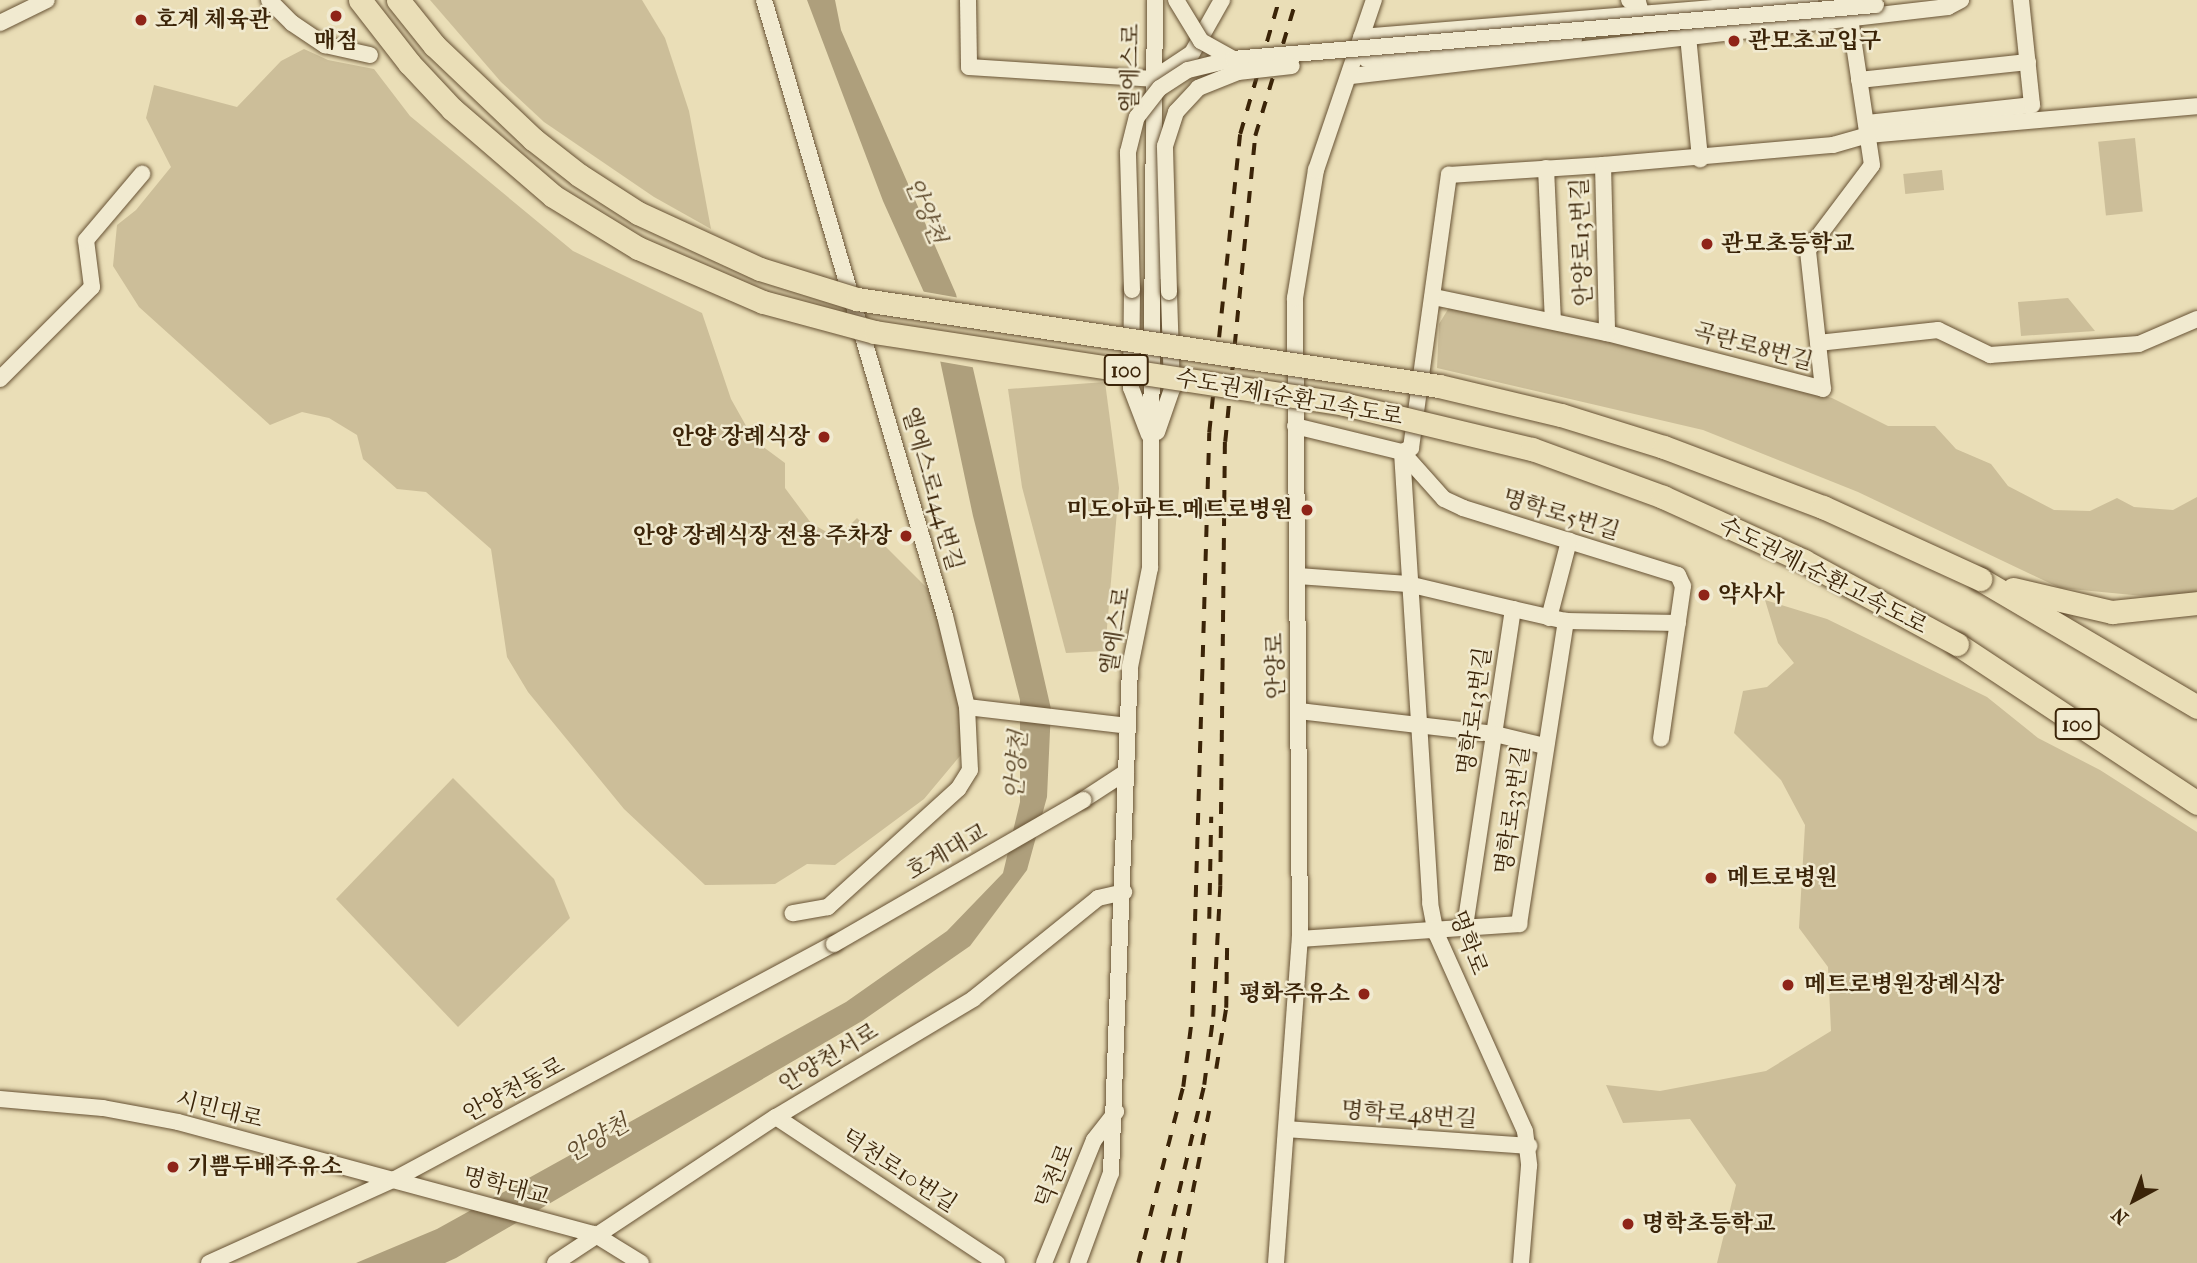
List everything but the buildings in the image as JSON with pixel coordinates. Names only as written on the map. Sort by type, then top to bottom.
[{"type":"highway","name":"수도권제1순환고속도로","points":[[360,0],[408,63],[452,109],[553,196],[638,248],[763,303],[875,332],[1344,404],[1532,449],[1663,497],[1804,561],[1957,644],[2196,803]]},
{"type":"highway","name":"수도권제1순환고속도로","points":[[398,0],[443,54],[533,139],[579,175],[638,213],[760,269],[857,299],[1439,386],[1561,415],[1664,446],[1823,507],[1980,579],[2197,708]]},
{"type":"highway","points":[[1980,579],[2054,602],[2112,612],[2197,603]]},
{"type":"street","points":[[0,23],[47,0]]},
{"type":"street","points":[[270,0],[292,23],[325,45],[370,55]]},
{"type":"street","name":"엘에스로144번길","points":[[764,0],[973,708],[970,770],[958,789],[828,907],[793,912]]},
{"type":"street","points":[[968,0],[969,67],[1153,79],[1192,53],[1212,24],[1222,0]]},
{"type":"street","name":"엘에스로","points":[[1078,1263],[1111,1173],[1116,1112],[1130,667],[1150,568],[1155,0]]},
{"type":"street","points":[[1176,0],[1201,41],[1233,60]]},
{"type":"street","name":"안양로","points":[[1276,1263],[1300,939],[1295,298],[1316,170],[1332,113],[1351,76],[1374,0]]},
{"type":"street","points":[[1362,37],[1637,4],[1810,0]]},
{"type":"street","points":[[1153,444],[1131,388],[1132,290],[1128,152],[1137,117],[1160,88],[1188,70],[1233,60],[1910,0]]},
{"type":"street","points":[[1351,76],[1948,7],[1961,0]]},
{"type":"street","points":[[1602,165],[1700,159],[1833,145],[1866,129],[2032,105],[2021,0]]},
{"type":"street","points":[[1153,444],[1172,389],[1165,146],[1176,112],[1198,88],[1238,72],[1864,10],[1876,5]]},
{"type":"street","name":"곡란로8번길","points":[[1607,332],[1823,389],[1808,250],[1872,165],[1850,17]]},
{"type":"street","points":[[1688,36],[1700,159]]},
{"type":"street","points":[[1859,80],[2028,62]]},
{"type":"street","points":[[1866,129],[2197,106]]},
{"type":"street","name":"안양로13번길","points":[[1402,452],[1411,448],[1449,175],[1602,165],[1607,332],[1434,297]]},
{"type":"street","points":[[1546,168],[1553,320]]},
{"type":"street","points":[[0,380],[92,287],[86,240],[142,174]]},
{"type":"street","points":[[1818,343],[1938,330],[1990,355],[2139,344],[2197,319]]},
{"type":"street","points":[[1295,426],[1402,452]]},
{"type":"street","name":"명학로5번길","points":[[1402,452],[1444,499],[1678,575],[1683,586],[1661,738]]},
{"type":"street","name":"명학로","points":[[1402,452],[1408,584],[1436,933],[1529,1146],[1521,1263]]},
{"type":"street","points":[[1549,618],[1569,541]]},
{"type":"street","points":[[1298,576],[1408,584],[1566,621],[1678,623]]},
{"type":"street","name":"명학로13번길","points":[[1465,926],[1513,609]]},
{"type":"street","name":"명학로33번길","points":[[1300,939],[1436,933],[1465,926],[1519,924],[1566,621]]},
{"type":"street","points":[[973,708],[1128,726]]},
{"type":"street","points":[[1300,711],[1495,734],[1545,747]]},
{"type":"street","name":"호계대교","points":[[834,944],[1083,800],[1126,772]]},
{"type":"street","name":"안양천서로","points":[[555,1263],[594,1234],[776,1117],[973,999],[1098,898],[1124,891]]},
{"type":"street","name":"안양천동로","points":[[209,1263],[395,1179],[834,944]]},
{"type":"street","name":"시민대로","points":[[0,1099],[103,1108],[178,1122],[423,1188]]},
{"type":"street","name":"덕천로","points":[[1044,1263],[1094,1140],[1116,1112]]},
{"type":"street","name":"덕천로10번길","points":[[776,1117],[997,1263]]},
{"type":"street","name":"명학로48번길","points":[[1286,1129],[1529,1146]]},
{"type":"street","name":"명학대교","points":[[423,1188],[594,1234]]},
{"type":"street","points":[[594,1234],[641,1263]]},
{"type":"shaded area","points":[[430,0],[642,0],[665,38],[689,111],[711,229],[654,197],[544,122],[501,82]]},
{"type":"shaded area","points":[[807,0],[835,0],[841,30],[956,294],[1051,709],[1047,797],[1027,870],[970,946],[862,1021],[456,1258],[445,1263],[356,1263],[437,1229],[846,1002],[947,931],[1003,873],[1020,802],[1020,700],[973,516],[927,299],[883,201]]},
{"type":"shaded area","points":[[304,49],[328,60],[374,69],[410,116],[573,251],[702,313],[731,399],[754,440],[785,463],[785,488],[811,523],[837,538],[857,518],[940,601],[975,738],[924,799],[835,865],[807,864],[775,884],[705,885],[624,809],[528,692],[507,657],[491,549],[426,492],[397,489],[363,459],[357,435],[329,418],[302,412],[270,425],[139,307],[113,266],[117,225],[136,210],[171,167],[146,118],[154,85],[237,107],[281,61]]},
{"type":"shaded area","points":[[2135,138],[2143,212],[2106,215],[2098,142]]},
{"type":"shaded area","points":[[1942,170],[1944,190],[1905,194],[1903,174]]},
{"type":"shaded area","points":[[2068,298],[2095,331],[2021,336],[2018,302]]},
{"type":"shaded area","points":[[1450,306],[1612,339],[1832,398],[1888,426],[1935,426],[1956,449],[1991,464],[2008,486],[2054,510],[2090,511],[2117,498],[2134,507],[2173,510],[2197,497],[2197,592],[2164,598],[2060,588],[1858,492],[1703,430],[1437,368],[1439,324]]},
{"type":"shaded area","points":[[1105,382],[1119,488],[1105,651],[1066,653],[1022,487],[1008,389]]},
{"type":"shaded area","points":[[1765,600],[1827,619],[1987,697],[2038,738],[2100,770],[2197,832],[2197,1263],[1717,1263],[1736,1185],[1690,1119],[1623,1123],[1606,1085],[1660,1091],[1766,1071],[1831,1031],[1828,967],[1799,928],[1805,825],[1781,780],[1734,733],[1743,691],[1767,687],[1794,663],[1778,643]]},
{"type":"shaded area","points":[[453,778],[554,879],[570,918],[458,1027],[336,899]]},
{"type":"pier","points":[[920,291],[960,298],[977,368],[937,361]]},
{"type":"railway","points":[[1138,1263],[1183,1087],[1192,1017],[1209,433],[1240,134],[1279,0]]},
{"type":"railway","points":[[1162,1263],[1204,1085],[1213,1017],[1220,886],[1225,442],[1255,136],[1296,0]]},
{"type":"railway","points":[[1209,919],[1211,817]]},
{"type":"railway","points":[[1216,1069],[1226,1008],[1227,937]]},
{"type":"railway","points":[[1178,1263],[1209,1111]]},
{"type":"place","name":"매점","points":[[336,16]]},
{"type":"place","name":"호계 체육관","points":[[141,20]]},
{"type":"place","name":"관모초교입구","points":[[1734,41]]},
{"type":"place","name":"관모초등학교","points":[[1707,244]]},
{"type":"place","name":"안양 장례식장","points":[[824,437]]},
{"type":"place","name":"미도아파트.메트로병원","points":[[1307,510]]},
{"type":"place","name":"안양 장례식장 전용 주차장","points":[[906,536]]},
{"type":"place","name":"약사사","points":[[1704,595]]},
{"type":"place","name":"메트로병원","points":[[1711,878]]},
{"type":"place","name":"메트로병원장례식장","points":[[1788,985]]},
{"type":"place","name":"평화주유소","points":[[1364,994]]},
{"type":"place","name":"기쁨두배주유소","points":[[173,1167]]},
{"type":"place","name":"명학초등학교","points":[[1628,1224]]},
{"type":"water label","name":"안양천","points":[[925,211]]},
{"type":"water label","name":"안양천","points":[[1017,765]]},
{"type":"water label","name":"안양천","points":[[597,1139]]}]
